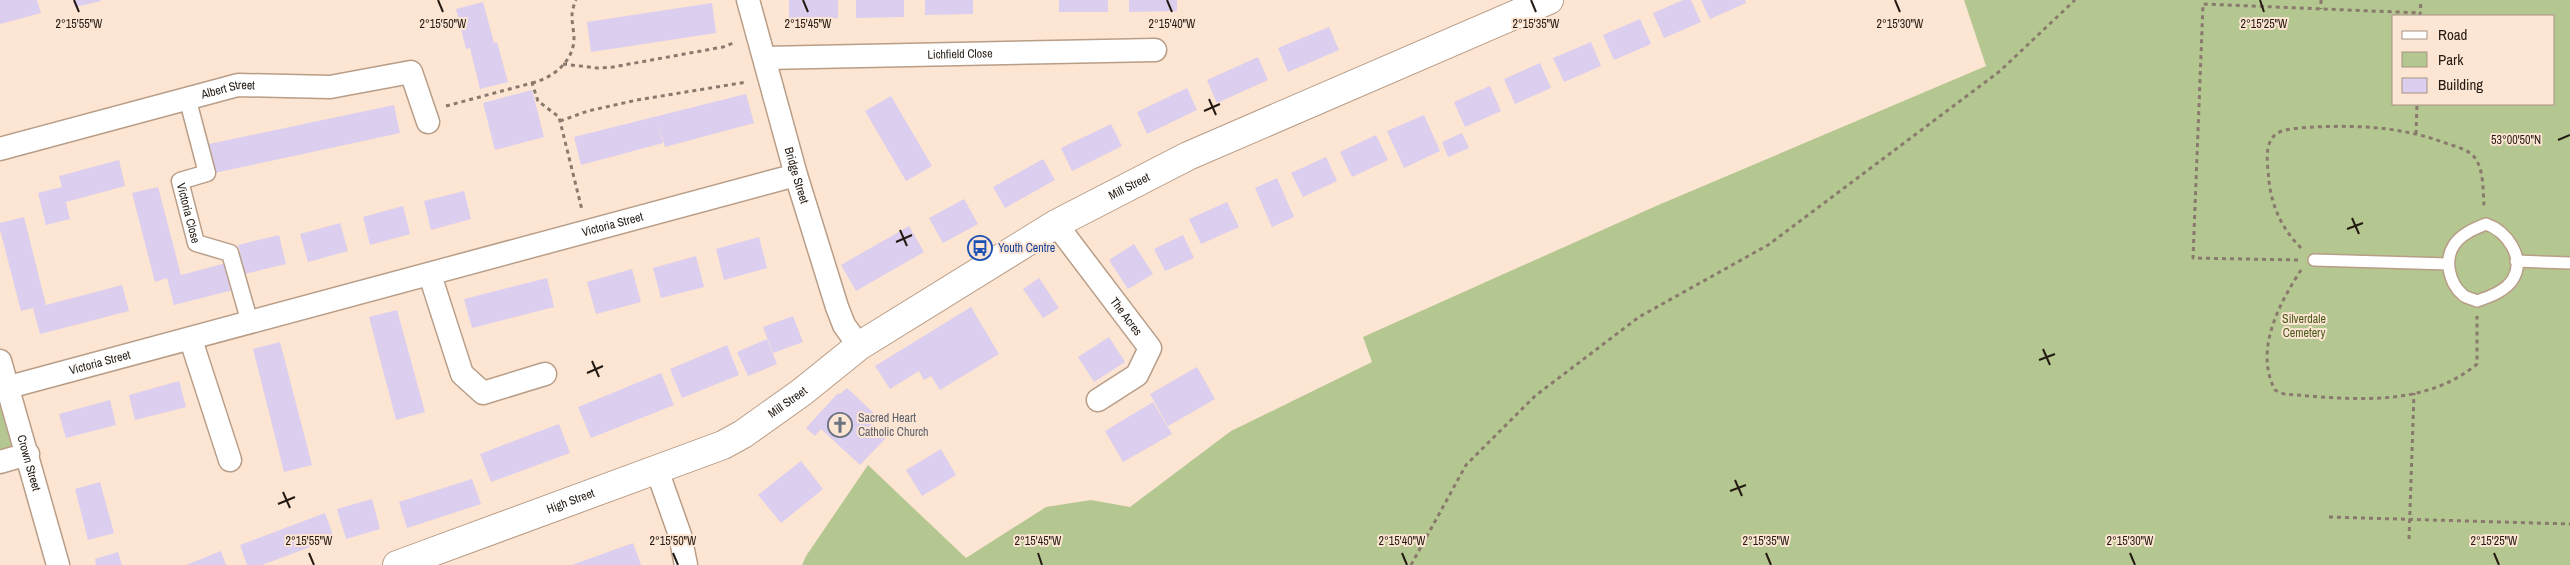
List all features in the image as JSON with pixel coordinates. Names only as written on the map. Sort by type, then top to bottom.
[{"type":"street","name":"Bridge Street","points":[[748,0],[796,175],[837,306],[844,325],[858,346]]},
{"type":"street","name":"Mill Street","points":[[743,434],[802,392],[858,346],[1056,224],[1188,156],[1549,0]]},
{"type":"street","name":"Lichfield Close","points":[[767,67],[1155,50]]},
{"type":"street","name":"Albert Street","points":[[0,149],[187,96],[238,85],[330,87],[411,72],[426,117]]},
{"type":"street","name":"Victoria Close","points":[[187,96],[207,173],[180,181],[196,243],[230,253],[250,323]]},
{"type":"street","name":"Victoria Street","points":[[8,387],[191,340],[796,175]]},
{"type":"street","name":"The Acres","points":[[1056,224],[1150,348],[1137,375],[1098,400]]},
{"type":"street","points":[[430,275],[462,374],[483,393],[545,374]]},
{"type":"street","points":[[191,340],[230,460]]},
{"type":"street","name":"Crown Street","points":[[0,361],[58,565]]},
{"type":"street","name":"High Street","points":[[398,565],[723,445],[743,434]]},
{"type":"street","points":[[0,462],[28,454]]},
{"type":"street","points":[[657,470],[680,535],[686,565]]},
{"type":"lane","points":[[2486,224],[2498,228],[2506,237],[2514,249],[2516,261],[2514,278],[2505,288],[2477,301],[2463,295],[2453,281],[2448,264],[2454,246],[2467,232],[2486,224]]},
{"type":"lane","points":[[2314,260],[2448,264]]},
{"type":"lane","points":[[2516,261],[2570,263]]},
{"type":"path","points":[[426,117],[546,79],[570,57],[574,39],[570,13],[576,0]]},
{"type":"path","points":[[1411,565],[1466,464],[1535,396],[1639,317],[1768,245],[2000,71],[2075,0]]},
{"type":"path","points":[[2321,0],[2321,9]]},
{"type":"path","points":[[2314,260],[2194,258],[2202,4],[2421,15],[2421,0]]},
{"type":"path","points":[[563,64],[612,67],[723,48],[758,35]]},
{"type":"path","points":[[560,121],[588,111],[637,100],[738,85],[767,67]]},
{"type":"path","points":[[532,83],[538,101],[559,117],[588,232]]},
{"type":"path","points":[[2416,134],[2417,105]]},
{"type":"path","points":[[2409,539],[2414,393]]},
{"type":"path","points":[[2329,518],[2570,524]]},
{"type":"green space","name":"Silverdale Cemetery","points":[[1964,0],[2570,0],[2570,565],[802,565],[806,556],[868,465],[966,558],[1046,507],[1091,500],[1130,507],[1231,431],[1372,362],[1363,337],[1656,206],[1986,66]]},
{"type":"green space","points":[[0,391],[16,445],[0,450]]},
{"type":"building","points":[[0,0],[37,0],[41,13],[0,24]]},
{"type":"building","points":[[73,0],[101,0],[101,1],[75,7]]},
{"type":"building","points":[[789,0],[838,0],[838,18],[789,19]]},
{"type":"building","points":[[856,0],[904,0],[904,17],[856,18]]},
{"type":"building","points":[[925,0],[973,0],[973,14],[925,15]]},
{"type":"building","points":[[1059,0],[1108,0],[1108,12],[1059,12]]},
{"type":"building","points":[[1129,0],[1177,0],[1177,11],[1129,12]]},
{"type":"building","points":[[1683,0],[1691,0],[1701,22],[1664,38],[1653,13]]},
{"type":"building","points":[[1701,0],[1745,0],[1746,3],[1710,19]]},
{"type":"building","points":[[483,2],[494,43],[497,42],[508,82],[480,89],[470,48],[466,49],[456,9]]},
{"type":"building","points":[[712,3],[716,33],[591,52],[587,22]]},
{"type":"building","points":[[1640,19],[1651,44],[1614,60],[1603,35]]},
{"type":"building","points":[[1329,27],[1339,50],[1288,72],[1278,48]]},
{"type":"building","points":[[1591,42],[1601,66],[1564,82],[1553,58]]},
{"type":"building","points":[[1258,57],[1268,80],[1217,103],[1207,80]]},
{"type":"building","points":[[1540,63],[1551,88],[1515,104],[1504,79]]},
{"type":"building","points":[[1490,86],[1501,111],[1465,127],[1454,102]]},
{"type":"building","points":[[1187,88],[1197,110],[1147,134],[1137,112]]},
{"type":"building","points":[[532,90],[544,137],[495,150],[483,103]]},
{"type":"building","points":[[746,94],[754,123],[665,147],[659,126],[663,143],[581,165],[574,137]]},
{"type":"building","points":[[891,96],[932,166],[906,181],[865,111]]},
{"type":"building","points":[[394,105],[400,133],[210,174],[204,145]]},
{"type":"building","points":[[1424,115],[1440,151],[1404,168],[1387,131]]},
{"type":"building","points":[[1111,124],[1122,146],[1072,171],[1061,148]]},
{"type":"building","points":[[1462,133],[1469,148],[1448,157],[1442,142]]},
{"type":"building","points":[[1376,135],[1388,160],[1352,177],[1340,152]]},
{"type":"building","points":[[1326,157],[1337,181],[1303,197],[1291,173]]},
{"type":"building","points":[[1043,159],[1055,180],[1005,208],[993,187]]},
{"type":"building","points":[[119,160],[125,186],[66,202],[70,219],[46,225],[38,193],[62,187],[59,176]]},
{"type":"building","points":[[1277,178],[1294,217],[1272,227],[1255,188]]},
{"type":"building","points":[[158,187],[181,275],[226,263],[233,290],[174,305],[167,278],[155,282],[132,193]]},
{"type":"building","points":[[464,191],[471,219],[431,230],[424,201]]},
{"type":"building","points":[[964,199],[978,224],[943,243],[929,218]]},
{"type":"building","points":[[1227,202],[1239,227],[1201,244],[1189,219]]},
{"type":"building","points":[[403,206],[410,234],[370,245],[363,217]]},
{"type":"building","points":[[24,217],[46,305],[122,285],[129,311],[40,334],[33,308],[21,311],[0,230],[0,223]]},
{"type":"building","points":[[340,223],[348,251],[308,262],[300,234]]},
{"type":"building","points":[[909,226],[924,252],[856,291],[841,265]]},
{"type":"building","points":[[279,235],[286,264],[245,274],[238,245]]},
{"type":"building","points":[[1183,235],[1194,258],[1165,271],[1154,249]]},
{"type":"building","points":[[759,237],[767,268],[724,280],[716,249]]},
{"type":"building","points":[[1134,244],[1153,274],[1128,289],[1109,260]]},
{"type":"building","points":[[696,256],[704,287],[661,298],[653,268]]},
{"type":"building","points":[[632,269],[641,302],[596,314],[587,282]]},
{"type":"building","points":[[547,278],[554,307],[472,328],[464,299]]},
{"type":"building","points":[[1039,278],[1059,308],[1043,318],[1023,289]]},
{"type":"building","points":[[971,307],[999,354],[940,390],[931,376],[924,380],[919,371],[890,389],[875,366]]},
{"type":"building","points":[[397,310],[425,412],[396,420],[369,317]]},
{"type":"building","points":[[793,316],[803,342],[773,353],[763,327]]},
{"type":"building","points":[[1109,337],[1125,362],[1094,382],[1078,357]]},
{"type":"building","points":[[767,339],[777,364],[748,376],[737,352]]},
{"type":"building","points":[[280,342],[312,465],[284,472],[253,349]]},
{"type":"building","points":[[727,345],[739,375],[682,398],[670,369]]},
{"type":"building","points":[[1197,367],[1215,399],[1168,426],[1150,394]]},
{"type":"building","points":[[661,373],[674,405],[591,438],[578,407]]},
{"type":"building","points":[[179,381],[186,407],[135,420],[129,395]]},
{"type":"building","name":"Sacred Heart Catholic Church","points":[[847,388],[877,416],[870,423],[886,438],[860,465],[821,429],[815,436],[806,428],[838,393],[840,394]]},
{"type":"building","points":[[110,400],[116,425],[66,438],[59,414]]},
{"type":"building","points":[[1153,402],[1172,434],[1123,462],[1105,431]]},
{"type":"building","points":[[559,424],[570,453],[491,482],[480,454]]},
{"type":"building","points":[[941,449],[956,475],[922,496],[906,470]]},
{"type":"building","points":[[801,461],[823,489],[781,523],[758,495]]},
{"type":"building","points":[[472,479],[481,504],[407,528],[399,502]]},
{"type":"building","points":[[100,482],[114,533],[88,540],[75,489]]},
{"type":"building","points":[[372,499],[380,529],[346,539],[337,509]]},
{"type":"building","points":[[325,513],[334,538],[262,565],[247,565],[240,545]]},
{"type":"building","points":[[633,543],[641,565],[572,565]]},
{"type":"building","points":[[221,551],[226,565],[186,565]]},
{"type":"building","points":[[118,552],[122,565],[96,565],[95,559]]},
{"type":"place","name":"Youth Centre","points":[[980,248]]},
{"type":"place","name":"Sacred Heart Catholic Church","points":[[840,425]]}]
